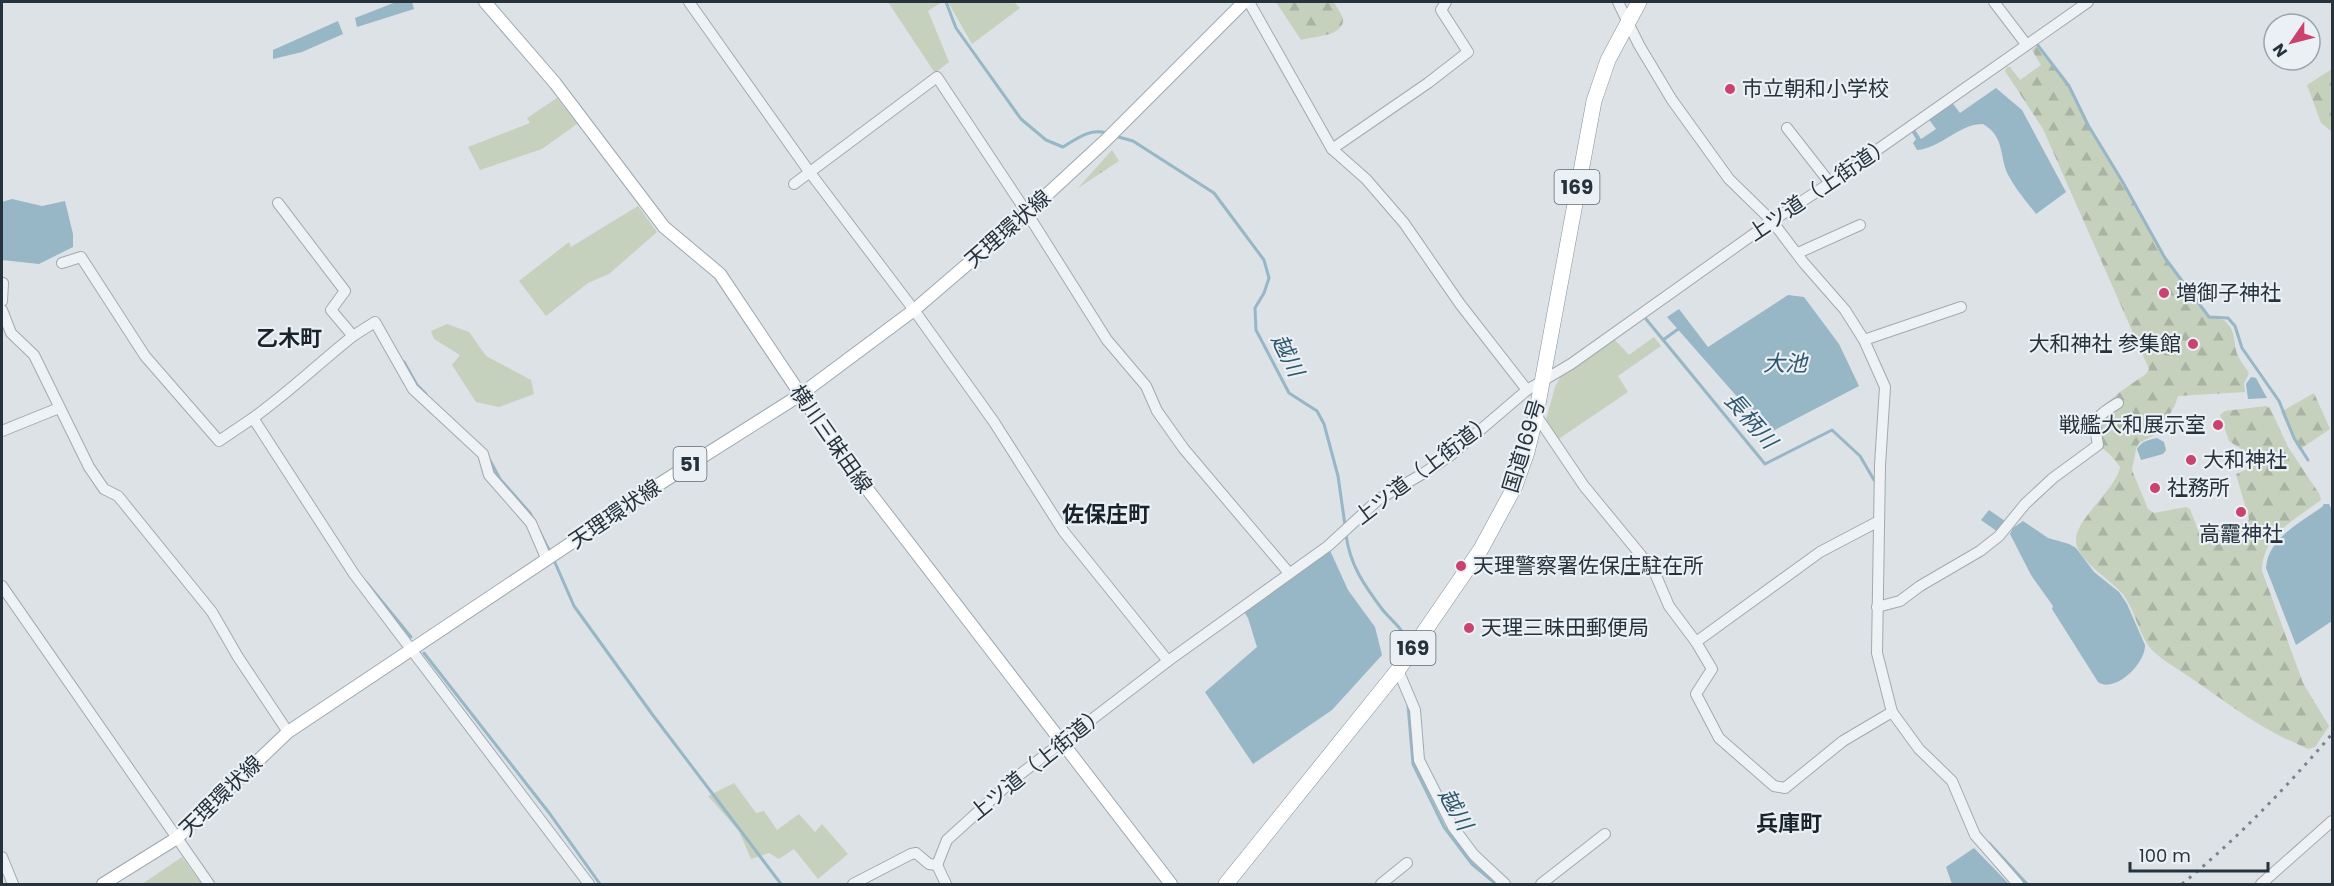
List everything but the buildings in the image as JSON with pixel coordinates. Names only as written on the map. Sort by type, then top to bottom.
[{"type":"highway","name":"国道169号","points":[[1226,885],[1398,670],[1481,549],[1515,486],[1536,415],[1594,101],[1608,60],[1639,2]]},
{"type":"main road","name":"横川三昧田線","points":[[485,2],[555,83],[664,227],[720,274],[848,464],[1171,885]]},
{"type":"main road","name":"天理環状線","points":[[104,885],[177,838],[288,732],[661,483],[800,395],[914,310],[1027,213],[1105,141],[1244,2]]},
{"type":"street","points":[[688,2],[994,422],[1064,532],[1168,661]]},
{"type":"street","points":[[1249,2],[1332,149],[1366,179],[1404,224],[1460,304],[1527,390]]},
{"type":"street","points":[[1332,149],[1428,83],[1467,52],[1441,10],[1446,2]]},
{"type":"street","points":[[1617,2],[1672,100],[1729,178],[1772,221],[1845,310],[1864,340],[1885,387],[1880,465],[1877,653],[1892,712],[1919,749],[1952,782],[1975,835],[2018,885]]},
{"type":"street","points":[[1994,2],[2026,44]]},
{"type":"street","name":"上ツ道（上街道）","points":[[937,865],[947,840],[959,828],[1062,741],[1168,661],[1328,546],[1379,499],[1451,455],[1527,390],[1571,364],[1772,221],[1830,183],[2088,2]]},
{"type":"street","points":[[794,184],[937,77],[1107,340],[1146,386],[1157,411],[1289,573]]},
{"type":"street","points":[[1787,128],[1830,183]]},
{"type":"street","points":[[278,203],[343,286],[345,291],[331,310],[353,336]]},
{"type":"street","points":[[1798,253],[1860,225]]},
{"type":"street","points":[[62,263],[81,257],[145,356],[219,441],[276,402],[311,369],[375,322],[413,389],[483,454],[489,475],[531,523],[547,560]]},
{"type":"street","points":[[2,301],[3,283]]},
{"type":"street","points":[[1864,340],[1960,308]]},
{"type":"street","points":[[2,310],[11,333],[34,355],[89,467],[104,489],[118,495],[212,612],[238,657],[288,732]]},
{"type":"street","points":[[1877,607],[1900,601],[1920,586],[1980,551],[1999,536],[2032,498],[2054,478],[2098,446],[2094,424],[2100,413],[2118,403]]},
{"type":"street","points":[[2,431],[59,408]]},
{"type":"street","points":[[1536,415],[1584,486],[1654,571],[1669,606],[1696,642],[1712,669],[1696,694],[1719,738],[1774,786],[1785,788],[1843,741],[1892,712]]},
{"type":"street","points":[[253,418],[354,574],[589,885]]},
{"type":"street","points":[[1696,642],[1820,552],[1879,521]]},
{"type":"street","points":[[2,586],[209,885]]},
{"type":"street","points":[[1398,670],[1415,710],[1419,760],[1453,827],[1474,855],[1505,885]]},
{"type":"street","points":[[2261,885],[2332,821]]},
{"type":"street","points":[[1541,885],[1605,834]]},
{"type":"street","points":[[853,885],[916,853],[929,864],[937,865],[946,885]]},
{"type":"street","points":[[2,857],[14,885]]},
{"type":"street","points":[[1381,885],[1407,863]]},
{"type":"green space","points":[[888,2],[942,2],[928,11],[949,62],[935,73]]},
{"type":"green space","points":[[948,2],[1014,2],[1020,8],[972,44]]},
{"type":"green space","points":[[1276,2],[1334,2],[1343,19],[1342,25],[1327,35],[1301,40]]},
{"type":"green space","points":[[2036,46],[2068,86],[2087,125],[2121,180],[2164,258],[2207,317],[2224,320],[2231,329],[2238,356],[2249,374],[2244,383],[2245,392],[2178,396],[2160,432],[2139,443],[2132,470],[2148,509],[2154,513],[2186,507],[2190,509],[2201,535],[2247,522],[2249,519],[2236,474],[2250,468],[2251,465],[2246,452],[2229,441],[2220,415],[2225,411],[2266,406],[2270,408],[2288,447],[2320,495],[2321,500],[2291,521],[2274,538],[2264,558],[2262,571],[2303,683],[2329,726],[2315,747],[2308,749],[2265,728],[2153,651],[2143,637],[2130,605],[2120,591],[2087,561],[2077,547],[2077,532],[2112,484],[2120,467],[2095,439],[2089,426],[2107,403],[2146,374],[2149,369],[2043,129],[2005,71],[2007,67],[2010,67],[2020,80],[2041,65],[2032,50]]},
{"type":"green space","points":[[2332,69],[2332,132],[2321,123],[2307,85]]},
{"type":"green space","points":[[557,98],[577,124],[542,149],[480,170],[468,147],[530,123],[527,118]]},
{"type":"green space","points":[[1112,150],[1119,161],[1078,188]]},
{"type":"green space","points":[[638,206],[657,232],[609,274],[588,283],[546,316],[519,281],[569,242],[571,247]]},
{"type":"green space","points":[[447,324],[469,332],[486,356],[531,380],[534,394],[499,407],[476,402],[452,365],[460,355],[434,339],[431,331]]},
{"type":"green space","points":[[1654,337],[1661,346],[1618,376],[1628,392],[1557,440],[1545,424],[1555,387],[1561,376],[1613,338],[1629,355]]},
{"type":"green space","points":[[2314,393],[2330,429],[2299,450],[2281,412]]},
{"type":"green space","points":[[734,783],[756,813],[764,811],[777,830],[799,814],[815,832],[822,824],[848,854],[818,879],[794,849],[779,859],[769,853],[751,859],[739,831],[708,796]]},
{"type":"green space","points":[[182,857],[201,883],[142,884]]},
{"type":"water","points":[[396,2],[412,2],[414,9],[357,27],[355,18]]},
{"type":"water","points":[[338,21],[343,34],[302,52],[273,59],[273,50]]},
{"type":"water","points":[[1996,88],[2022,110],[2066,192],[2036,214],[2006,171],[1996,136],[1983,124],[1966,128],[1926,148],[1917,150],[1913,143],[1916,139],[1911,131],[1914,128],[1921,139],[1936,129],[1928,118],[1951,101],[1960,113]]},
{"type":"water","points":[[12,199],[42,206],[65,201],[73,234],[73,247],[39,264],[2,260],[2,202]]},
{"type":"water","name":"大池","points":[[1788,295],[1804,297],[1839,344],[1859,386],[1769,433],[1667,317],[1679,309],[1708,347]]},
{"type":"water","points":[[2251,377],[2256,378],[2267,398],[2248,399],[2246,384]]},
{"type":"water","points":[[2157,438],[2164,442],[2166,450],[2163,454],[2141,460],[2137,449],[2139,446]]},
{"type":"water","points":[[2324,504],[2329,504],[2332,510],[2332,621],[2296,645],[2266,568],[2268,557],[2272,548],[2286,532]]},
{"type":"water","points":[[1989,510],[2005,521],[1998,532],[1981,520]]},
{"type":"water","points":[[2023,521],[2048,538],[2076,548],[2094,572],[2119,592],[2127,604],[2145,645],[2144,652],[2135,668],[2121,680],[2105,685],[2098,682],[2052,609],[2053,606],[2031,575],[2010,534],[2013,528]]},
{"type":"water","points":[[1328,546],[1348,590],[1375,627],[1382,655],[1332,710],[1253,764],[1205,692],[1257,647],[1248,618],[1241,607]]},
{"type":"water","points":[[1974,848],[2009,884],[1952,884],[1946,867]]},
{"type":"waterway","name":"越川","points":[[946,2],[956,28],[1021,119],[1046,140],[1063,147],[1089,133],[1106,133]]},
{"type":"waterway","points":[[2036,43],[2069,86],[2088,125],[2165,258],[2209,317],[2228,318],[2235,326],[2242,348],[2279,401],[2294,438],[2308,460]]},
{"type":"waterway","name":"越川","points":[[1115,136],[1133,141],[1214,193],[1264,260],[1269,278],[1264,293],[1255,308],[1256,330],[1289,393],[1317,411],[1324,424],[1338,476],[1345,525]]},
{"type":"waterway","name":"長柄川","points":[[1646,319],[1765,464],[1832,430],[1860,456],[1874,480]]},
{"type":"waterway","points":[[1663,340],[1681,327]]},
{"type":"waterway","points":[[404,362],[417,385],[426,394]]},
{"type":"waterway","points":[[486,453],[500,479],[530,513],[550,552]]},
{"type":"waterway","name":"越川","points":[[1346,535],[1351,556],[1359,574],[1369,592],[1401,630],[1407,647]]},
{"type":"waterway","points":[[553,558],[574,606],[652,714],[781,884]]},
{"type":"waterway","points":[[366,582],[411,637]]},
{"type":"waterway","points":[[424,653],[550,814],[600,884]]},
{"type":"waterway","name":"越川","points":[[1408,705],[1413,764],[1444,827],[1472,864],[1496,884]]},
{"type":"waterway","name":"長柄川","points":[[1989,843],[2027,884]]},
{"type":"railway","points":[[2182,884],[2260,812],[2332,734]]},
{"type":"place","name":"市立朝和小学校","points":[[1730,89]]},
{"type":"place","name":"増御子神社","points":[[2164,293]]},
{"type":"place","name":"大和神社 参集館","points":[[2193,344]]},
{"type":"place","name":"戦艦大和展示室","points":[[2218,425]]},
{"type":"place","name":"大和神社","points":[[2191,460]]},
{"type":"place","name":"社務所","points":[[2155,488]]},
{"type":"place","name":"高龗神社","points":[[2241,512]]},
{"type":"place","name":"天理警察署佐保庄駐在所","points":[[1461,566]]},
{"type":"place","name":"天理三昧田郵便局","points":[[1469,628]]},
{"type":"district","name":"乙木町","points":[[289,338]]},
{"type":"district","name":"佐保庄町","points":[[1106,514]]},
{"type":"district","name":"兵庫町","points":[[1789,823]]}]
